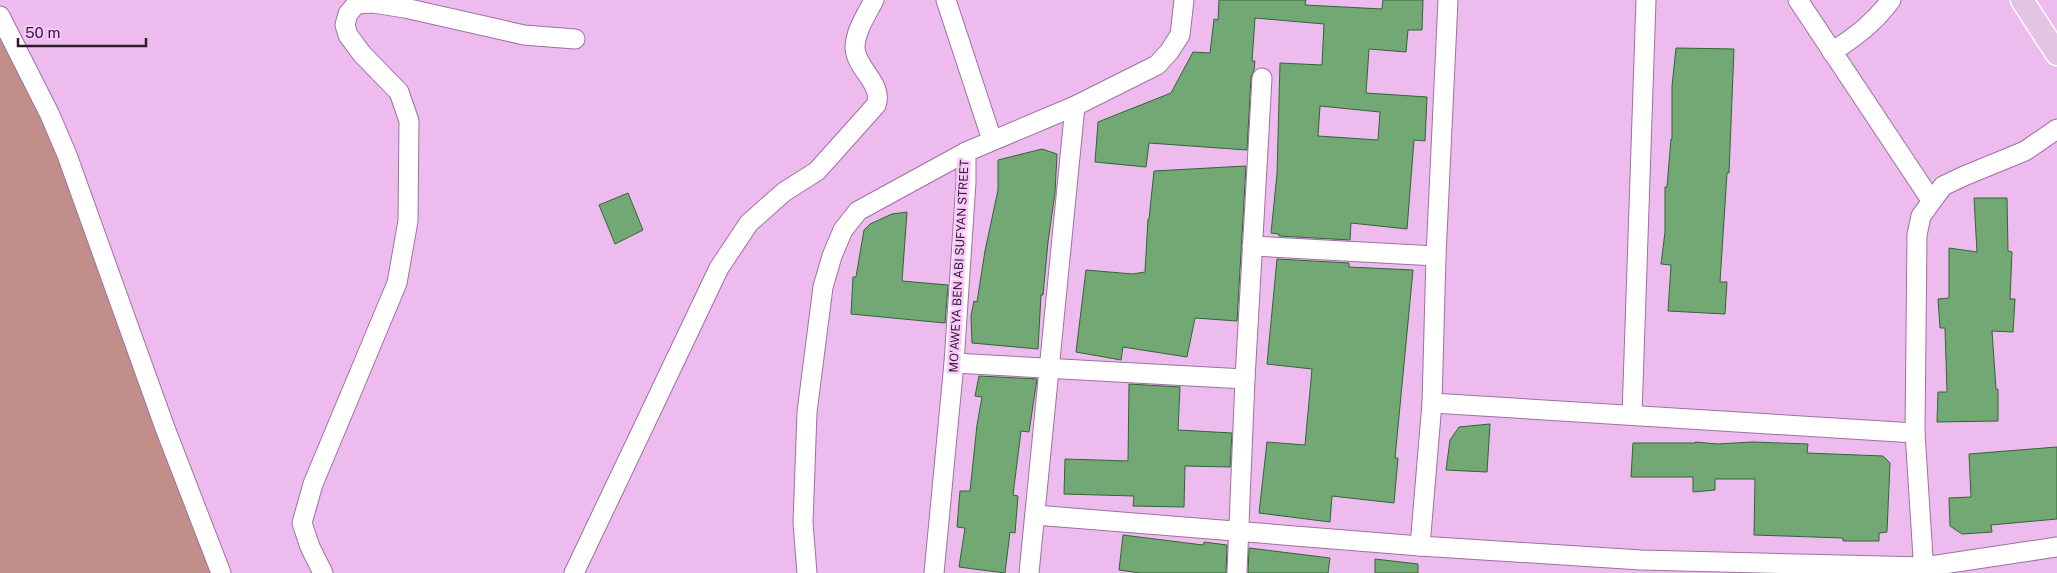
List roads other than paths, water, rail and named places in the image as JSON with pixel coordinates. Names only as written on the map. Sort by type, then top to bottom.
[{"type":"main road","points":[[2022,0],[2057,54]]},
{"type":"street","points":[[574,573],[719,268],[749,224],[784,192],[817,170],[876,105],[879,99],[877,91],[856,55],[855,47],[858,33],[874,0]]},
{"type":"street","points":[[946,0],[992,140]]},
{"type":"street","name":"MO'AWEYA BEN ABI SUFYAN STREET","points":[[934,573],[954,364],[966,182],[966,152],[1076,106],[1157,65],[1164,60],[1180,35],[1184,0]]},
{"type":"street","points":[[1420,546],[1432,403],[1436,256],[1448,0]]},
{"type":"street","points":[[1632,416],[1646,0]]},
{"type":"street","points":[[1798,0],[1931,200]]},
{"type":"street","points":[[1832,52],[1861,33],[1877,18],[1890,0]]},
{"type":"street","points":[[323,573],[310,547],[302,523],[313,484],[397,283],[408,221],[409,121],[399,92],[362,54],[348,35],[344,26],[348,14],[356,4],[373,3],[405,8],[524,35],[574,40]]},
{"type":"street","points":[[0,16],[46,108],[66,155],[165,428],[221,573]]},
{"type":"street","points":[[1237,573],[1245,379],[1262,78]]},
{"type":"street","points":[[1029,573],[1048,368],[1076,106]]},
{"type":"street","points":[[1924,570],[1915,433],[1917,235],[1921,216],[1943,186],[2025,151],[2057,129]]},
{"type":"street","points":[[807,573],[802,523],[807,412],[823,287],[832,256],[843,230],[858,211],[966,152]]},
{"type":"street","points":[[1252,246],[1436,256]]},
{"type":"street","points":[[954,364],[1245,379]]},
{"type":"street","points":[[1432,403],[1915,433]]},
{"type":"street","points":[[1035,515],[1641,566],[1924,570],[2057,547]]}]
